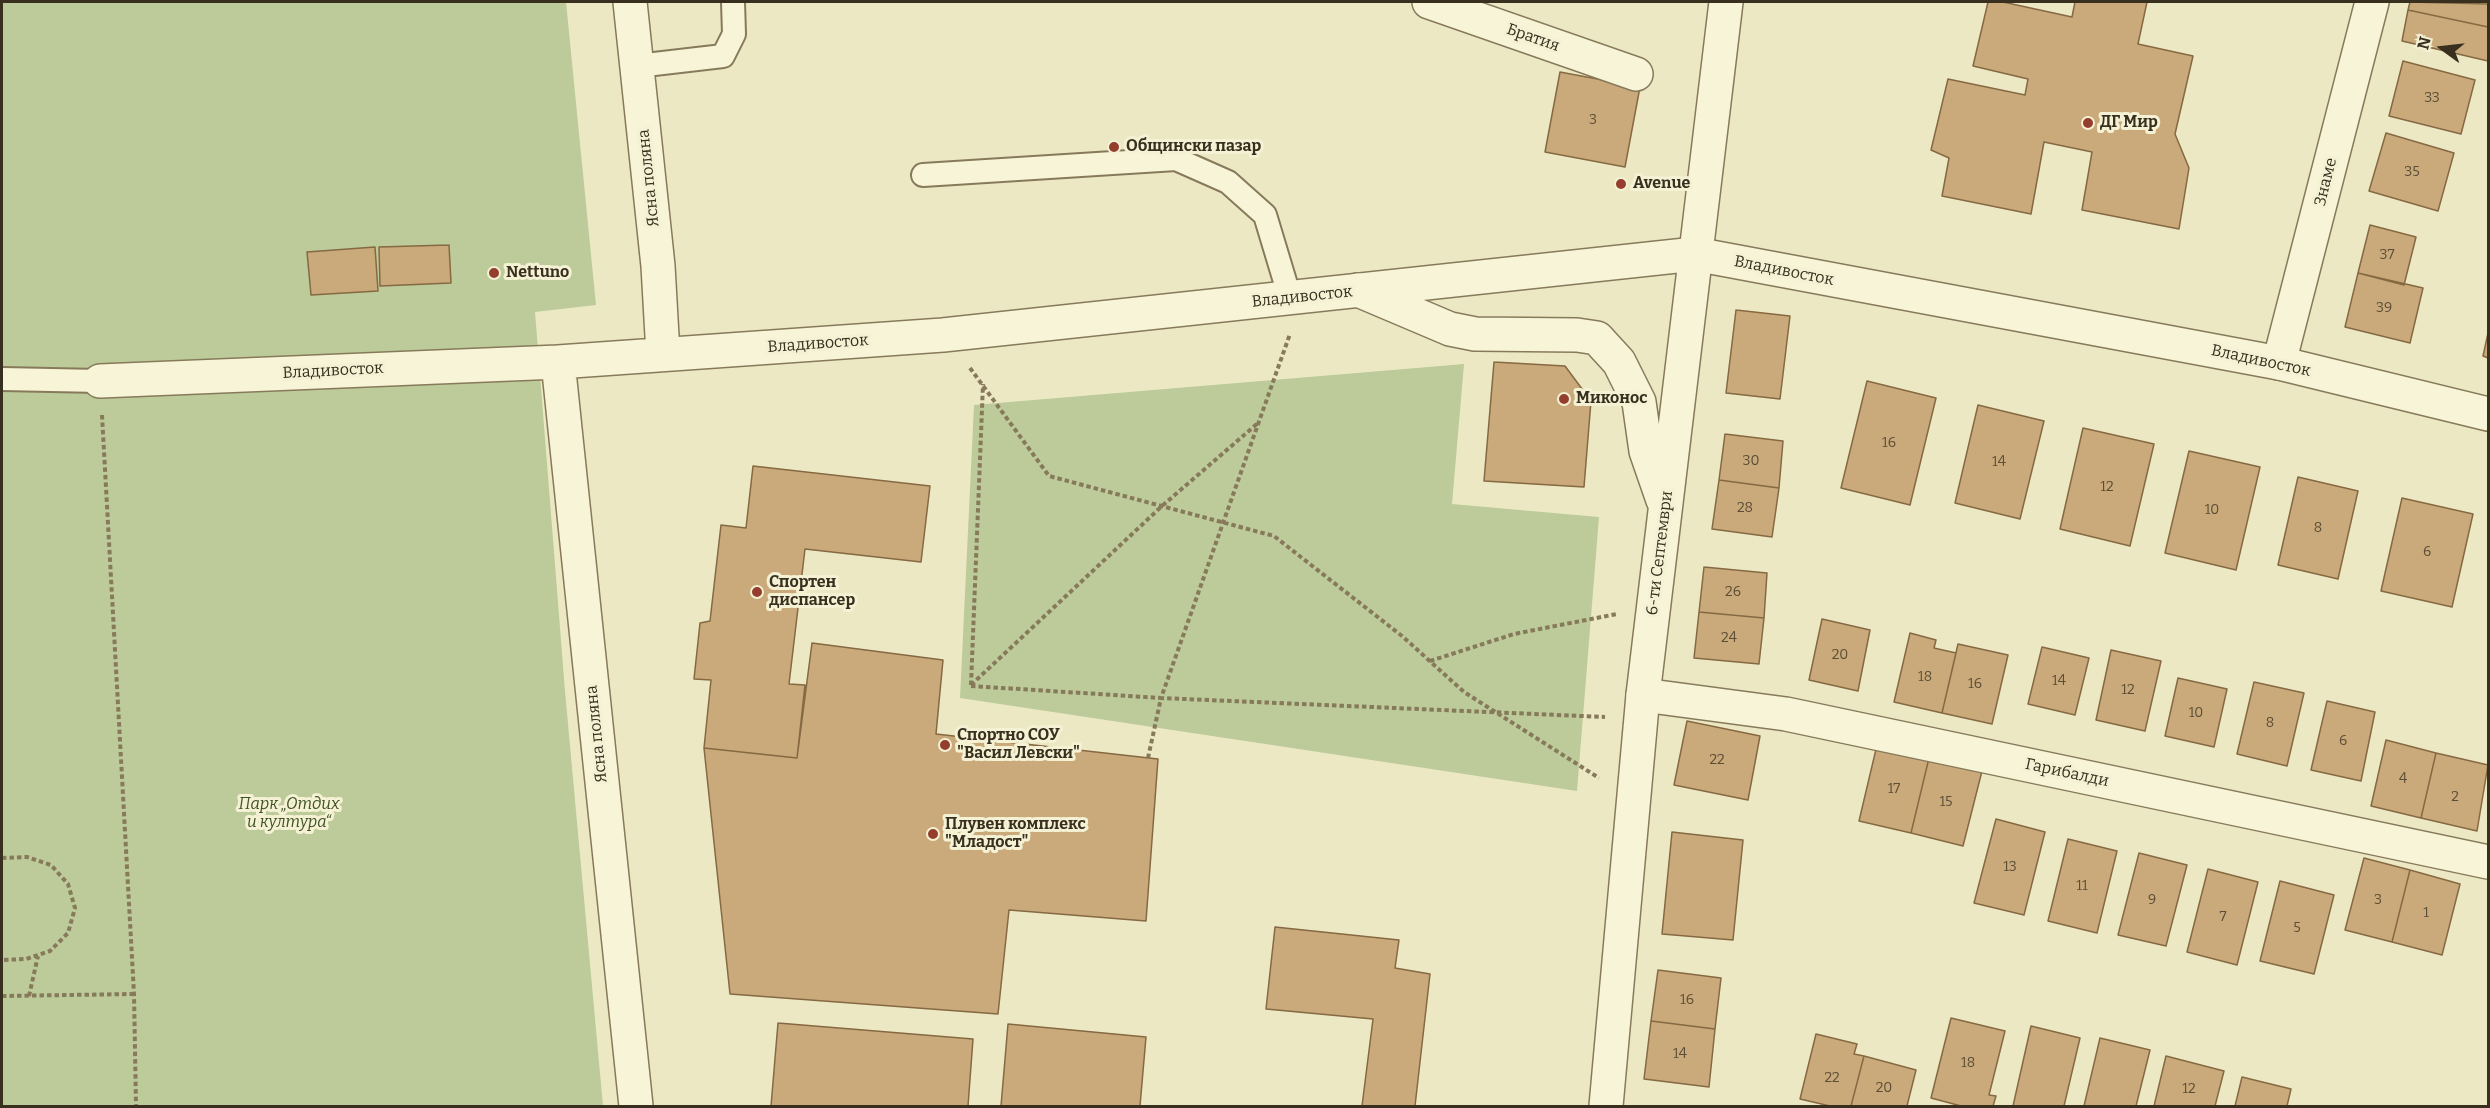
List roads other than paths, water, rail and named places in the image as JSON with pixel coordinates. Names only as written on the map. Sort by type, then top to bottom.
[{"type":"street","name":"Ясна поляна","points":[[630,2],[658,266],[663,354]]},
{"type":"street","name":"Братия","points":[[1429,2],[1636,74]]},
{"type":"street","name":"6-ти Септември","points":[[1606,1107],[1642,707],[1726,2]]},
{"type":"street","name":"Знаме","points":[[2279,363],[2372,2]]},
{"type":"street","name":"Владивосток","points":[[100,381],[558,362],[943,335],[1695,254],[2279,363],[2488,414]]},
{"type":"street","points":[[1358,290],[1450,329],[1475,334],[1577,334],[1597,339],[1619,362],[1639,402],[1646,451],[1665,505]]},
{"type":"street","name":"Ясна поляна","points":[[558,362],[636,1107]]},
{"type":"street","name":"Гарибалди","points":[[1642,707],[1786,714],[2488,862]]},
{"type":"lane","points":[[637,66],[723,56],[734,34],[733,2]]},
{"type":"lane","points":[[923,175],[1176,159],[1228,182],[1265,215],[1296,297]]},
{"type":"lane","points":[[2,379],[100,381]]},
{"type":"place","name":"ДГ Мир","points":[[2088,123]]},
{"type":"place","name":"Общински пазар","points":[[1114,147]]},
{"type":"place","name":"Avenue","points":[[1621,184]]},
{"type":"place","name":"Nettuno","points":[[494,273]]},
{"type":"place","name":"Миконос","points":[[1564,399]]},
{"type":"place","name":"Спортен диспансер","points":[[757,592]]},
{"type":"place","name":"Спортно СОУ \"Васил Левски\"","points":[[945,745]]},
{"type":"place","name":"Плувен комплекс \"Младост\"","points":[[933,834]]},
{"type":"park label","name":"Парк „Отдих и култура“","points":[[289,814]]}]
